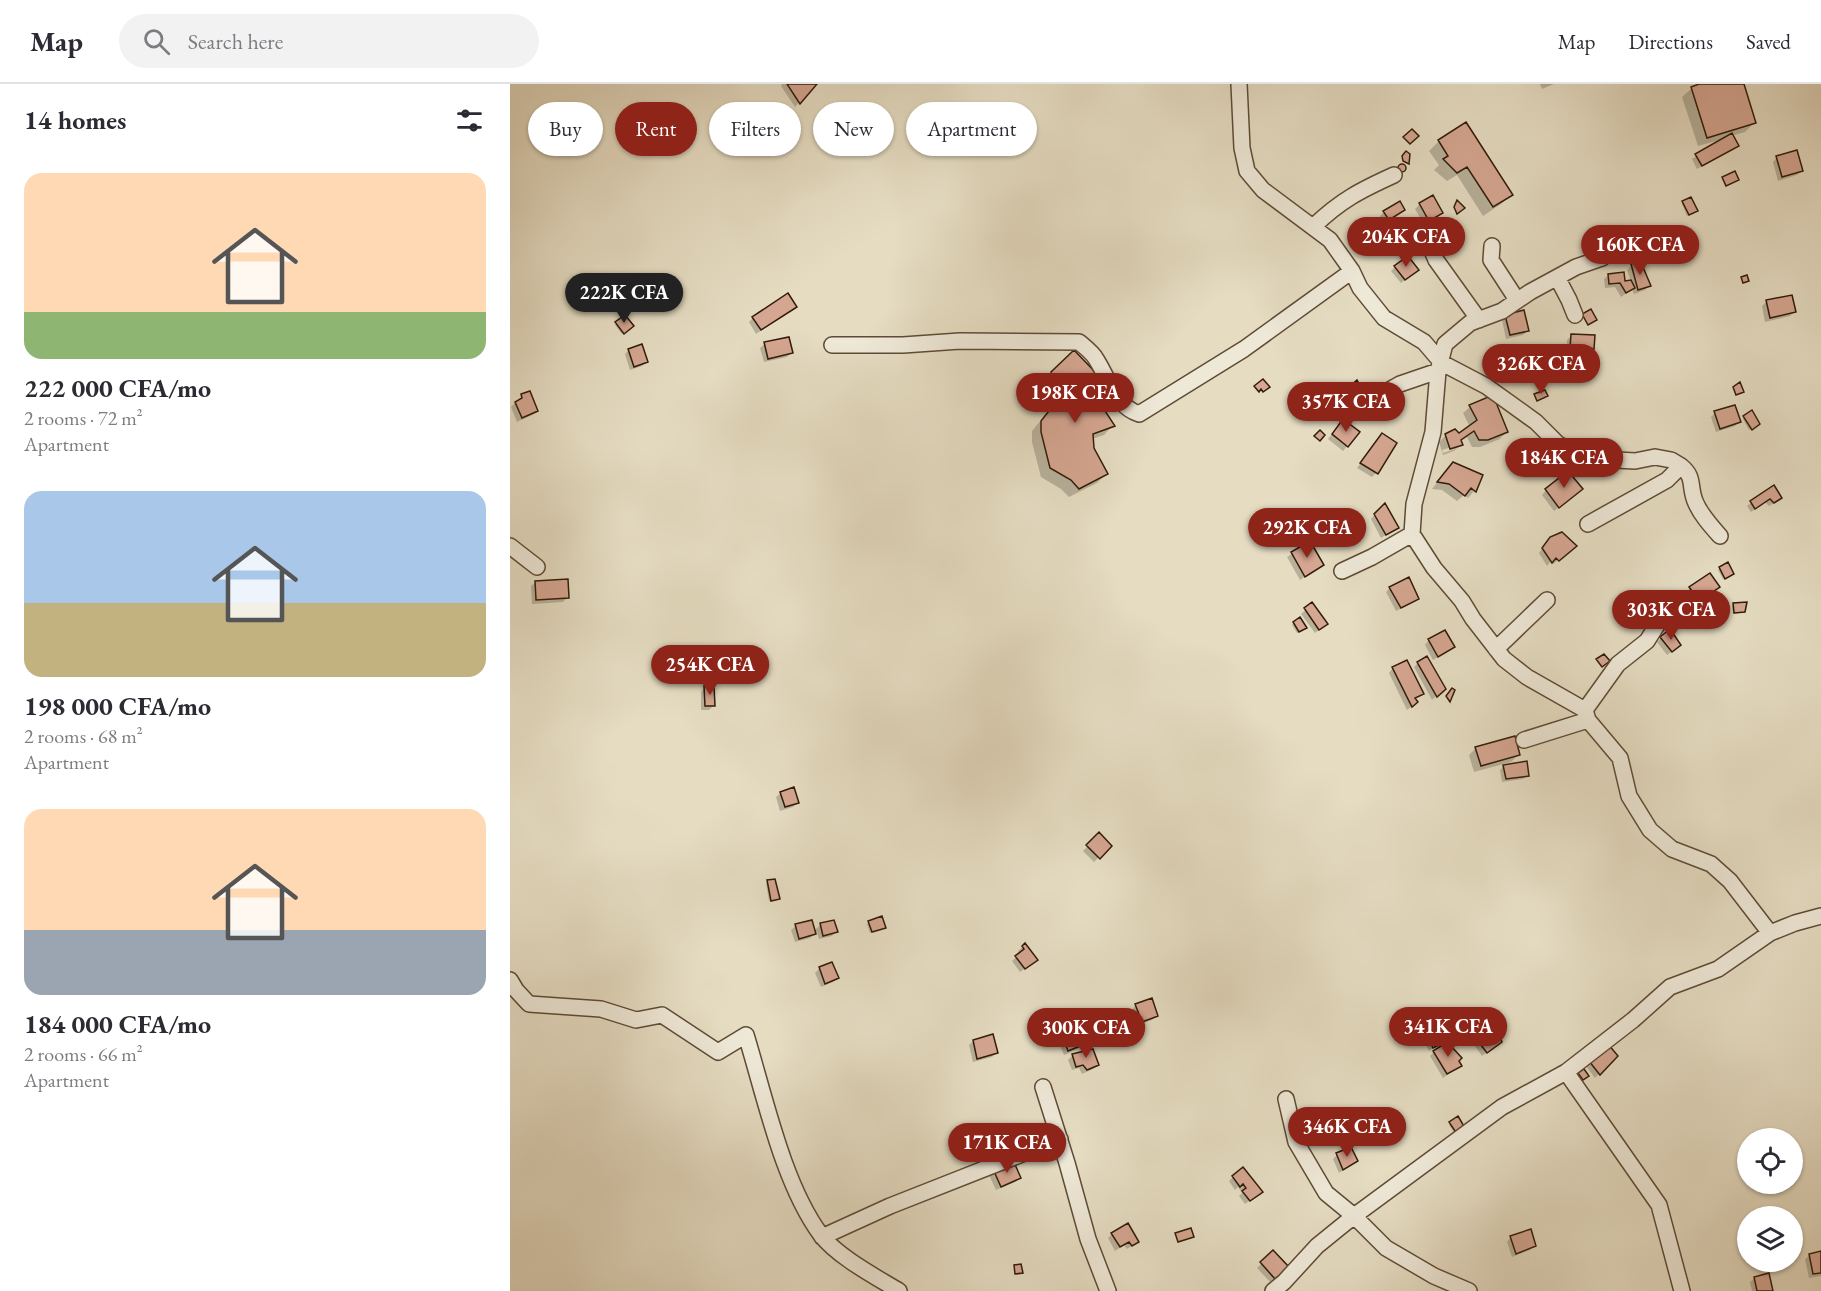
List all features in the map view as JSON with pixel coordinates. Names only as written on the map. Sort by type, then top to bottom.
[{"type":"street","points":[[1239,84],[1242,148],[1247,171],[1263,190],[1330,240],[1352,271],[1360,288],[1384,318],[1424,342],[1440,367],[1486,386],[1536,422],[1558,444],[1581,458],[1635,461],[1655,457],[1671,460],[1681,466],[1688,472],[1694,500],[1709,525],[1720,536]]},
{"type":"street","points":[[1314,226],[1353,194],[1394,175]]},
{"type":"street","points":[[1430,246],[1436,260],[1479,320]]},
{"type":"street","points":[[1492,246],[1491,260],[1517,300]]},
{"type":"street","points":[[1602,258],[1576,267],[1502,311],[1470,323],[1445,344],[1440,367],[1433,432],[1414,504],[1412,534],[1434,568],[1462,601],[1504,659],[1527,677],[1587,715],[1620,758],[1629,796],[1650,830],[1672,849],[1711,864],[1730,881],[1770,933]]},
{"type":"street","points":[[832,345],[903,345],[971,341],[1079,342],[1095,357],[1111,388],[1128,411],[1139,414],[1244,349],[1352,271]]},
{"type":"street","points":[[1558,279],[1575,315]]},
{"type":"street","points":[[1391,389],[1440,367]]},
{"type":"street","points":[[1588,524],[1667,480],[1681,466]]},
{"type":"street","points":[[1342,571],[1412,534]]},
{"type":"street","points":[[510,546],[537,567]]},
{"type":"street","points":[[1496,649],[1547,600]]},
{"type":"street","points":[[1524,740],[1587,715],[1618,664],[1647,641],[1664,614],[1678,605]]},
{"type":"street","points":[[1273,1291],[1317,1246],[1354,1216],[1502,1107],[1566,1072],[1633,1020],[1670,987],[1718,969],[1770,933],[1821,916]]},
{"type":"street","points":[[510,980],[529,1004],[601,1009],[636,1020],[662,1015],[718,1052],[746,1035],[798,1197],[822,1237],[858,1267],[899,1291]]},
{"type":"street","points":[[1566,1072],[1659,1205],[1683,1291]]},
{"type":"street","points":[[1043,1087],[1088,1239],[1108,1291]]},
{"type":"street","points":[[1286,1099],[1296,1142],[1326,1193],[1354,1216],[1386,1248],[1434,1276],[1469,1291]]},
{"type":"street","points":[[822,1237],[890,1206],[1060,1139]]},
{"type":"building","points":[[787,84],[817,84],[801,103]]},
{"type":"building","points":[[1699,84],[1744,84],[1756,123],[1707,138],[1691,87]]},
{"type":"building","points":[[1466,122],[1513,195],[1493,207],[1467,167],[1457,173],[1443,159],[1448,156],[1438,140]]},
{"type":"building","points":[[1412,129],[1419,136],[1410,144],[1403,137]]},
{"type":"building","points":[[1732,133],[1739,146],[1702,166],[1695,154]]},
{"type":"building","points":[[1797,150],[1803,171],[1782,177],[1776,156]]},
{"type":"building","points":[[1406,151],[1410,154],[1409,164],[1403,161],[1402,156]]},
{"type":"building","points":[[1402,164],[1406,168],[1402,172],[1398,168]]},
{"type":"building","points":[[1735,171],[1739,180],[1726,186],[1722,177]]},
{"type":"building","points":[[1433,195],[1443,213],[1429,221],[1419,203]]},
{"type":"building","points":[[1691,197],[1698,211],[1689,215],[1682,201]]},
{"type":"building","points":[[1457,200],[1465,208],[1457,214],[1454,207]]},
{"type":"building","points":[[1400,201],[1405,210],[1389,220],[1383,211]]},
{"type":"building","points":[[1638,230],[1647,253],[1631,259],[1622,237]]},
{"type":"building","points":[[1408,256],[1419,270],[1405,280],[1394,266]]},
{"type":"building","points":[[1640,260],[1651,286],[1638,290],[1631,264]]},
{"type":"building","points":[[1624,272],[1625,281],[1631,280],[1635,288],[1626,293],[1620,283],[1609,284],[1608,274]]},
{"type":"building","points":[[1747,275],[1749,281],[1743,283],[1741,277]]},
{"type":"building","points":[[788,293],[797,307],[761,330],[752,317]]},
{"type":"building","points":[[1792,295],[1796,312],[1770,318],[1766,300]]},
{"type":"building","points":[[1591,309],[1597,320],[1588,325],[1582,314]]},
{"type":"building","points":[[1524,310],[1529,331],[1510,335],[1505,315]]},
{"type":"building","points":[[625,315],[634,326],[624,334],[615,322]]},
{"type":"building","points":[[1571,334],[1595,335],[1594,349],[1570,349]]},
{"type":"building","points":[[789,337],[793,353],[768,359],[764,342]]},
{"type":"building","points":[[642,344],[648,362],[634,367],[628,349]]},
{"type":"building","points":[[1074,350],[1096,373],[1090,388],[1115,426],[1093,434],[1094,448],[1108,474],[1079,489],[1071,480],[1050,468],[1041,432],[1041,421],[1059,398],[1051,372]]},
{"type":"building","points":[[1263,379],[1270,387],[1263,392],[1261,389],[1259,392],[1254,386]]},
{"type":"building","points":[[1357,380],[1362,389],[1352,396],[1347,389]]},
{"type":"building","points":[[1740,382],[1744,392],[1736,395],[1733,387]]},
{"type":"building","points":[[1545,390],[1548,396],[1537,401],[1534,394]]},
{"type":"building","points":[[530,391],[538,411],[522,418],[515,402],[522,398],[521,394]]},
{"type":"building","points":[[1385,391],[1392,394],[1397,401],[1391,407],[1383,404],[1378,395]]},
{"type":"building","points":[[1493,395],[1508,432],[1488,440],[1479,440],[1474,431],[1461,440],[1463,445],[1450,449],[1445,434],[1455,429],[1459,433],[1477,420],[1469,405]]},
{"type":"building","points":[[1339,400],[1347,405],[1339,416],[1331,411]]},
{"type":"building","points":[[1735,405],[1741,422],[1720,429],[1714,411]]},
{"type":"building","points":[[1752,410],[1760,424],[1752,430],[1743,416]]},
{"type":"building","points":[[1343,419],[1360,432],[1348,447],[1332,434]]},
{"type":"building","points":[[1320,430],[1325,435],[1320,441],[1314,436]]},
{"type":"building","points":[[1382,433],[1397,443],[1378,474],[1360,463]]},
{"type":"building","points":[[1453,462],[1483,475],[1476,492],[1471,488],[1465,496],[1449,484],[1437,482]]},
{"type":"building","points":[[1568,471],[1583,489],[1559,508],[1545,489]]},
{"type":"building","points":[[1774,485],[1782,498],[1774,503],[1770,499],[1755,509],[1750,501]]},
{"type":"building","points":[[1385,503],[1399,528],[1386,535],[1374,514]]},
{"type":"building","points":[[1562,532],[1577,546],[1559,561],[1556,558],[1552,563],[1542,548],[1550,537]]},
{"type":"building","points":[[1310,541],[1324,565],[1305,577],[1291,552]]},
{"type":"building","points":[[1728,562],[1734,574],[1725,579],[1719,567]]},
{"type":"building","points":[[1710,573],[1720,587],[1699,601],[1689,587]]},
{"type":"building","points":[[1409,577],[1419,599],[1401,608],[1389,587]]},
{"type":"building","points":[[568,579],[569,598],[536,600],[535,581]]},
{"type":"building","points":[[1312,602],[1328,624],[1319,630],[1304,608]]},
{"type":"building","points":[[1747,602],[1745,612],[1734,613],[1733,603]]},
{"type":"building","points":[[1300,617],[1307,628],[1299,632],[1293,622]]},
{"type":"building","points":[[1670,629],[1681,645],[1672,652],[1660,637]]},
{"type":"building","points":[[1445,630],[1455,647],[1438,657],[1428,639]]},
{"type":"building","points":[[1604,654],[1610,661],[1602,667],[1596,659]]},
{"type":"building","points":[[1427,656],[1446,689],[1437,697],[1417,662]]},
{"type":"building","points":[[1407,660],[1424,694],[1415,698],[1418,702],[1412,707],[1392,667]]},
{"type":"building","points":[[704,686],[714,686],[715,706],[705,706]]},
{"type":"building","points":[[1452,688],[1455,690],[1450,702],[1446,696]]},
{"type":"building","points":[[1515,736],[1520,755],[1481,766],[1475,747]]},
{"type":"building","points":[[1527,761],[1529,776],[1506,779],[1503,765]]},
{"type":"building","points":[[794,787],[799,803],[785,807],[780,792]]},
{"type":"building","points":[[1099,832],[1112,846],[1100,859],[1086,845]]},
{"type":"building","points":[[775,879],[780,899],[771,901],[767,880]]},
{"type":"building","points":[[882,916],[886,928],[872,932],[868,921]]},
{"type":"building","points":[[812,920],[816,934],[799,939],[795,924]]},
{"type":"building","points":[[834,920],[838,932],[823,936],[820,923]]},
{"type":"building","points":[[1025,943],[1038,960],[1025,969],[1015,956],[1024,949],[1022,946]]},
{"type":"building","points":[[832,962],[839,978],[825,984],[819,967]]},
{"type":"building","points":[[1152,998],[1158,1016],[1142,1022],[1135,1004]]},
{"type":"building","points":[[1433,1023],[1443,1043],[1433,1048],[1423,1028]]},
{"type":"building","points":[[1090,1027],[1095,1040],[1068,1051],[1063,1038]]},
{"type":"building","points":[[1491,1030],[1493,1035],[1496,1032],[1499,1036],[1497,1041],[1501,1039],[1502,1042],[1487,1053],[1478,1041]]},
{"type":"building","points":[[993,1034],[998,1053],[977,1059],[973,1040]]},
{"type":"building","points":[[1444,1044],[1450,1045],[1462,1058],[1459,1061],[1462,1066],[1447,1074],[1433,1051]]},
{"type":"building","points":[[1608,1044],[1618,1056],[1600,1075],[1589,1061]]},
{"type":"building","points":[[1093,1049],[1099,1065],[1087,1070],[1083,1065],[1076,1067],[1072,1054]]},
{"type":"building","points":[[1584,1069],[1589,1076],[1583,1080],[1578,1073]]},
{"type":"building","points":[[1458,1116],[1465,1128],[1457,1134],[1449,1122]]},
{"type":"building","points":[[1351,1147],[1358,1161],[1343,1170],[1336,1153]]},
{"type":"building","points":[[1013,1160],[1021,1178],[1001,1187],[993,1169]]},
{"type":"building","points":[[1243,1167],[1263,1192],[1250,1201],[1242,1191],[1246,1188],[1243,1184],[1240,1187],[1232,1176]]},
{"type":"building","points":[[1128,1223],[1139,1242],[1132,1246],[1129,1242],[1120,1247],[1111,1233]]},
{"type":"building","points":[[1191,1228],[1194,1237],[1178,1242],[1175,1233]]},
{"type":"building","points":[[1531,1229],[1536,1246],[1516,1254],[1510,1236]]},
{"type":"building","points":[[1273,1250],[1289,1267],[1275,1279],[1260,1262]]},
{"type":"building","points":[[1821,1251],[1821,1273],[1813,1274],[1809,1254]]},
{"type":"building","points":[[1021,1264],[1023,1273],[1015,1274],[1014,1265]]},
{"type":"building","points":[[1769,1273],[1773,1291],[1757,1291],[1754,1277]]}]
